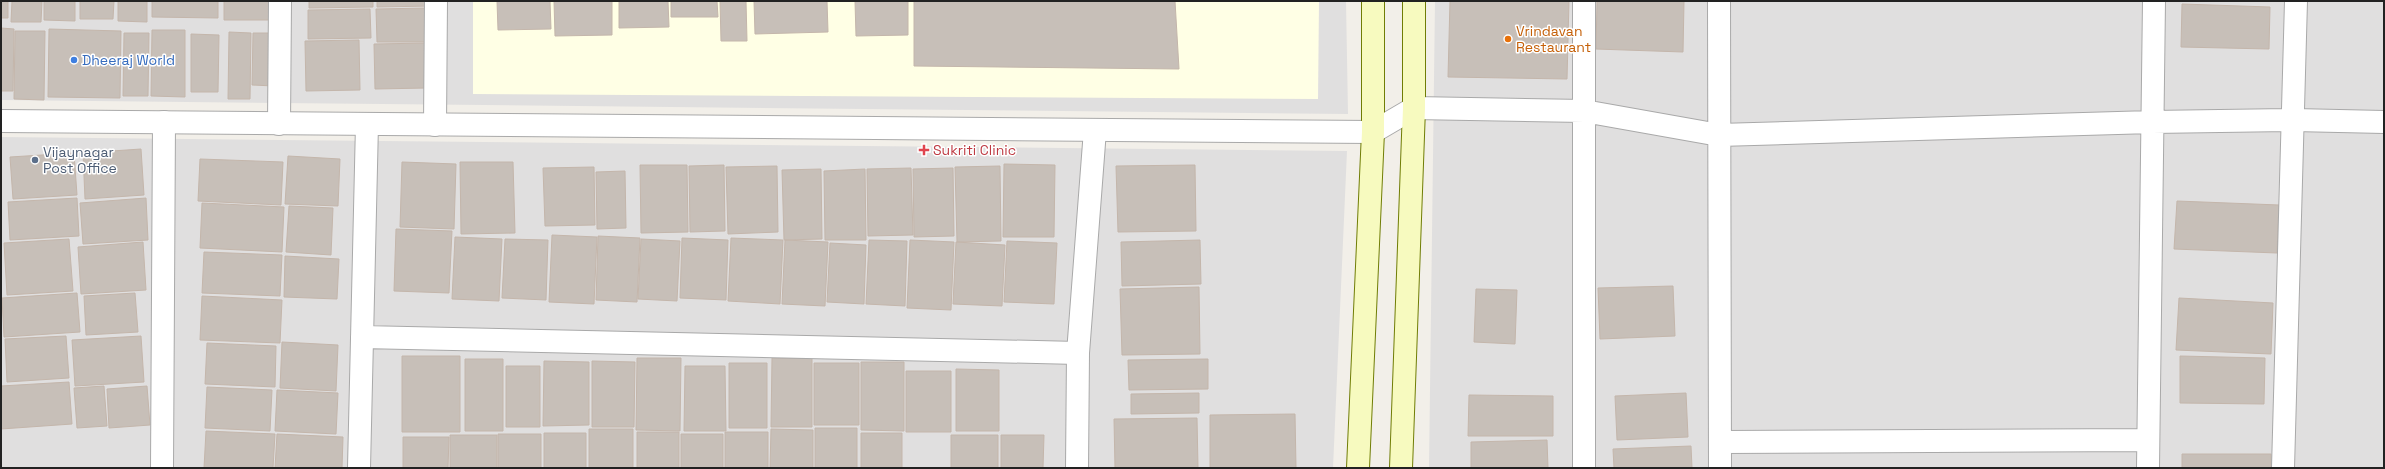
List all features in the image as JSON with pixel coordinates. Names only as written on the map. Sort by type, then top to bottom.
[{"type":"main road","points":[[1358,468],[1374,132],[1373,1]]},
{"type":"main road","points":[[1401,468],[1414,108],[1414,1]]},
{"type":"street","points":[[279,124],[280,1]]},
{"type":"street","points":[[436,1],[436,125]]},
{"type":"street","points":[[1584,1],[1584,468]]},
{"type":"street","points":[[1719,1],[1722,442],[1720,468]]},
{"type":"street","points":[[2148,468],[2154,1]]},
{"type":"street","points":[[2283,468],[2294,120],[2296,1]]},
{"type":"street","points":[[1,121],[1374,132],[1414,108],[1584,111],[1719,135],[2152,122],[2294,120],[2384,122]]},
{"type":"street","points":[[162,468],[164,122]]},
{"type":"street","points":[[359,468],[367,124]]},
{"type":"street","points":[[1077,468],[1078,353],[1095,130]]},
{"type":"street","points":[[362,336],[1078,353]]},
{"type":"street","points":[[1722,442],[2148,440]]},
{"type":"shaded area","points":[[1,1],[1346,1],[1348,114],[1,100]]},
{"type":"shaded area","points":[[473,1],[1319,1],[1318,99],[473,94]]},
{"type":"shaded area","points":[[1435,1],[2384,1],[2384,468],[1429,468]]},
{"type":"shaded area","points":[[1,137],[1347,151],[1333,468],[1,468]]},
{"type":"building","points":[[1,1],[8,1],[8,18],[1,18]]},
{"type":"building","points":[[12,1],[42,1],[41,22],[11,22]]},
{"type":"building","points":[[44,1],[75,1],[75,21],[44,20]]},
{"type":"building","points":[[80,1],[114,1],[113,19],[80,19]]},
{"type":"building","points":[[118,1],[147,1],[147,22],[118,21]]},
{"type":"building","points":[[152,1],[218,1],[218,18],[152,17]]},
{"type":"building","points":[[224,1],[273,1],[272,20],[224,20]]},
{"type":"building","points":[[309,1],[373,1],[373,7],[309,8]]},
{"type":"building","points":[[377,1],[433,1],[433,6],[377,7]]},
{"type":"building","points":[[497,1],[550,1],[551,29],[498,30]]},
{"type":"building","points":[[554,1],[612,1],[612,35],[555,36]]},
{"type":"building","points":[[619,1],[668,1],[669,27],[619,28]]},
{"type":"building","points":[[671,1],[717,1],[718,17],[671,17]]},
{"type":"building","points":[[720,1],[746,1],[747,41],[721,41]]},
{"type":"building","points":[[754,1],[827,1],[828,32],[755,34]]},
{"type":"building","points":[[855,1],[908,1],[908,35],[856,36]]},
{"type":"building","points":[[914,1],[1175,1],[1179,69],[914,66]]},
{"type":"building","name":"Vrindavan Restaurant","points":[[1450,1],[1569,1],[1567,79],[1448,77]]},
{"type":"building","points":[[1597,1],[1684,1],[1683,52],[1596,49]]},
{"type":"building","points":[[2182,4],[2270,7],[2269,49],[2181,47]]},
{"type":"building","points":[[427,8],[428,42],[377,42],[376,9]]},
{"type":"building","points":[[370,9],[371,38],[308,39],[308,10]]},
{"type":"building","points":[[1,28],[14,29],[13,91],[1,91]]},
{"type":"building","points":[[49,29],[121,31],[120,98],[48,97]]},
{"type":"building","points":[[152,30],[185,30],[185,97],[151,96]]},
{"type":"building","points":[[15,31],[45,31],[44,100],[14,99]]},
{"type":"building","points":[[229,32],[251,33],[250,99],[228,99]]},
{"type":"building","points":[[124,33],[149,33],[148,96],[123,96]]},
{"type":"building","points":[[253,33],[274,33],[274,86],[252,85]]},
{"type":"building","points":[[191,34],[219,35],[218,92],[191,92]]},
{"type":"building","points":[[359,40],[360,90],[306,91],[305,41]]},
{"type":"building","points":[[427,43],[427,88],[375,89],[374,44]]},
{"type":"building","points":[[141,149],[144,195],[85,199],[83,153]]},
{"type":"building","points":[[74,153],[77,195],[13,199],[10,157]]},
{"type":"building","points":[[288,156],[340,159],[338,206],[285,204]]},
{"type":"building","points":[[200,159],[283,162],[281,205],[198,201]]},
{"type":"building","points":[[402,162],[456,164],[454,229],[400,227]]},
{"type":"building","points":[[460,162],[513,162],[515,233],[461,234]]},
{"type":"building","points":[[1004,164],[1055,165],[1054,237],[1003,237]]},
{"type":"building","points":[[640,165],[687,165],[688,232],[641,233]]},
{"type":"building","points":[[724,165],[725,231],[690,232],[689,166]]},
{"type":"building","points":[[1195,165],[1196,231],[1118,232],[1116,166]]},
{"type":"building","points":[[777,166],[778,232],[728,234],[726,167]]},
{"type":"building","points":[[1000,166],[1001,241],[957,242],[955,167]]},
{"type":"building","points":[[594,167],[595,225],[545,226],[543,168]]},
{"type":"building","points":[[911,168],[913,235],[868,236],[867,169]]},
{"type":"building","points":[[953,168],[954,236],[914,237],[913,169]]},
{"type":"building","points":[[821,169],[822,239],[784,240],[782,170]]},
{"type":"building","points":[[865,169],[866,240],[825,240],[824,171]]},
{"type":"building","points":[[625,171],[626,228],[597,229],[596,172]]},
{"type":"building","points":[[77,198],[79,236],[10,240],[8,202]]},
{"type":"building","points":[[146,198],[148,240],[83,244],[80,203]]},
{"type":"building","points":[[2177,201],[2279,205],[2277,253],[2174,249]]},
{"type":"building","points":[[202,203],[284,207],[282,252],[200,248]]},
{"type":"building","points":[[289,206],[333,208],[331,255],[286,252]]},
{"type":"building","points":[[396,229],[452,231],[449,293],[394,291]]},
{"type":"building","points":[[552,235],[597,237],[594,304],[549,302]]},
{"type":"building","points":[[598,236],[640,238],[637,302],[596,300]]},
{"type":"building","points":[[455,237],[502,239],[499,301],[452,299]]},
{"type":"building","points":[[682,238],[728,240],[726,300],[680,298]]},
{"type":"building","points":[[731,238],[783,240],[780,304],[728,301]]},
{"type":"building","points":[[69,239],[73,291],[7,295],[4,243]]},
{"type":"building","points":[[505,239],[548,240],[546,300],[502,298]]},
{"type":"building","points":[[641,239],[680,241],[677,301],[638,299]]},
{"type":"building","points":[[785,240],[828,242],[825,306],[782,304]]},
{"type":"building","points":[[869,240],[907,241],[905,306],[866,304]]},
{"type":"building","points":[[910,240],[954,242],[951,310],[907,308]]},
{"type":"building","points":[[1200,240],[1201,284],[1122,286],[1121,242]]},
{"type":"building","points":[[1007,241],[1057,243],[1054,304],[1004,302]]},
{"type":"building","points":[[143,242],[146,290],[81,294],[78,247]]},
{"type":"building","points":[[956,242],[1005,245],[1002,306],[953,304]]},
{"type":"building","points":[[830,243],[866,245],[864,304],[827,302]]},
{"type":"building","points":[[204,252],[282,255],[280,296],[202,293]]},
{"type":"building","points":[[285,256],[339,259],[337,299],[284,297]]},
{"type":"building","points":[[1673,286],[1675,336],[1600,339],[1598,288]]},
{"type":"building","points":[[1199,287],[1200,354],[1122,355],[1120,289]]},
{"type":"building","points":[[1476,289],[1517,290],[1515,344],[1474,342]]},
{"type":"building","points":[[77,293],[80,332],[4,337],[2,298]]},
{"type":"building","points":[[135,293],[138,332],[86,335],[84,296]]},
{"type":"building","points":[[202,296],[282,300],[280,343],[200,340]]},
{"type":"building","points":[[2179,298],[2273,303],[2271,354],[2176,350]]},
{"type":"building","points":[[66,336],[69,378],[7,382],[5,339]]},
{"type":"building","points":[[141,336],[144,382],[75,386],[72,340]]},
{"type":"building","points":[[282,342],[338,345],[336,391],[280,388]]},
{"type":"building","points":[[207,343],[276,346],[275,387],[205,384]]},
{"type":"building","points":[[402,356],[460,356],[460,432],[402,432]]},
{"type":"building","points":[[2180,356],[2265,358],[2264,404],[2180,403]]},
{"type":"building","points":[[637,358],[681,358],[680,431],[636,430]]},
{"type":"building","points":[[772,358],[812,358],[812,427],[771,427]]},
{"type":"building","points":[[465,359],[503,359],[503,431],[465,431]]},
{"type":"building","points":[[1208,359],[1208,389],[1129,390],[1128,360]]},
{"type":"building","points":[[544,361],[589,362],[589,425],[543,426]]},
{"type":"building","points":[[592,361],[635,362],[634,427],[592,427]]},
{"type":"building","points":[[861,362],[904,362],[904,431],[861,430]]},
{"type":"building","points":[[729,363],[767,363],[767,428],[729,428]]},
{"type":"building","points":[[814,363],[859,363],[859,425],[814,425]]},
{"type":"building","points":[[506,366],[540,366],[540,427],[506,427]]},
{"type":"building","points":[[685,366],[725,366],[726,431],[684,431]]},
{"type":"building","points":[[956,369],[999,370],[999,431],[956,431]]},
{"type":"building","points":[[906,371],[951,371],[951,432],[906,432]]},
{"type":"building","points":[[69,382],[72,424],[1,429],[1,386]]},
{"type":"building","points":[[104,386],[107,426],[77,428],[74,388]]},
{"type":"building","points":[[147,386],[150,425],[109,428],[107,389]]},
{"type":"building","points":[[207,387],[272,390],[270,431],[205,428]]},
{"type":"building","points":[[277,390],[338,393],[336,434],[275,431]]},
{"type":"building","points":[[1199,393],[1199,413],[1131,414],[1131,394]]},
{"type":"building","points":[[1686,393],[1688,437],[1617,440],[1615,396]]},
{"type":"building","points":[[1469,395],[1553,396],[1553,436],[1468,436]]},
{"type":"building","points":[[1295,414],[1296,468],[1210,468],[1210,415]]},
{"type":"building","points":[[1197,418],[1198,468],[1115,468],[1114,419]]},
{"type":"building","points":[[815,428],[857,428],[857,468],[815,468]]},
{"type":"building","points":[[589,429],[633,429],[633,468],[589,468]]},
{"type":"building","points":[[771,429],[813,430],[813,468],[770,468]]},
{"type":"building","points":[[206,431],[275,434],[273,468],[204,468]]},
{"type":"building","points":[[637,432],[679,432],[679,468],[637,468]]},
{"type":"building","points":[[725,432],[768,432],[768,468],[725,468]]},
{"type":"building","points":[[544,433],[586,433],[586,468],[544,468]]},
{"type":"building","points":[[861,433],[902,433],[902,468],[861,468]]},
{"type":"building","points":[[277,434],[343,437],[342,468],[275,468]]},
{"type":"building","points":[[498,434],[541,434],[541,468],[498,468]]},
{"type":"building","points":[[681,434],[723,434],[723,468],[681,468]]},
{"type":"building","points":[[450,435],[497,435],[497,468],[450,468]]},
{"type":"building","points":[[951,435],[998,435],[998,468],[951,468]]},
{"type":"building","points":[[1001,435],[1044,435],[1043,468],[1001,468]]},
{"type":"building","points":[[403,437],[449,437],[448,468],[403,468]]},
{"type":"building","points":[[1547,440],[1548,468],[1471,468],[1471,442]]},
{"type":"building","points":[[1691,446],[1692,468],[1614,468],[1613,449]]},
{"type":"building","points":[[2182,454],[2271,454],[2271,468],[2182,468]]},
{"type":"place","name":"Vrindavan Restaurant","points":[[1508,39]]},
{"type":"place","name":"Dheeraj World","points":[[74,60]]},
{"type":"place","name":"Sukriti Clinic","points":[[924,150]]},
{"type":"place","name":"Vijaynagar Post Office","points":[[35,160]]}]
